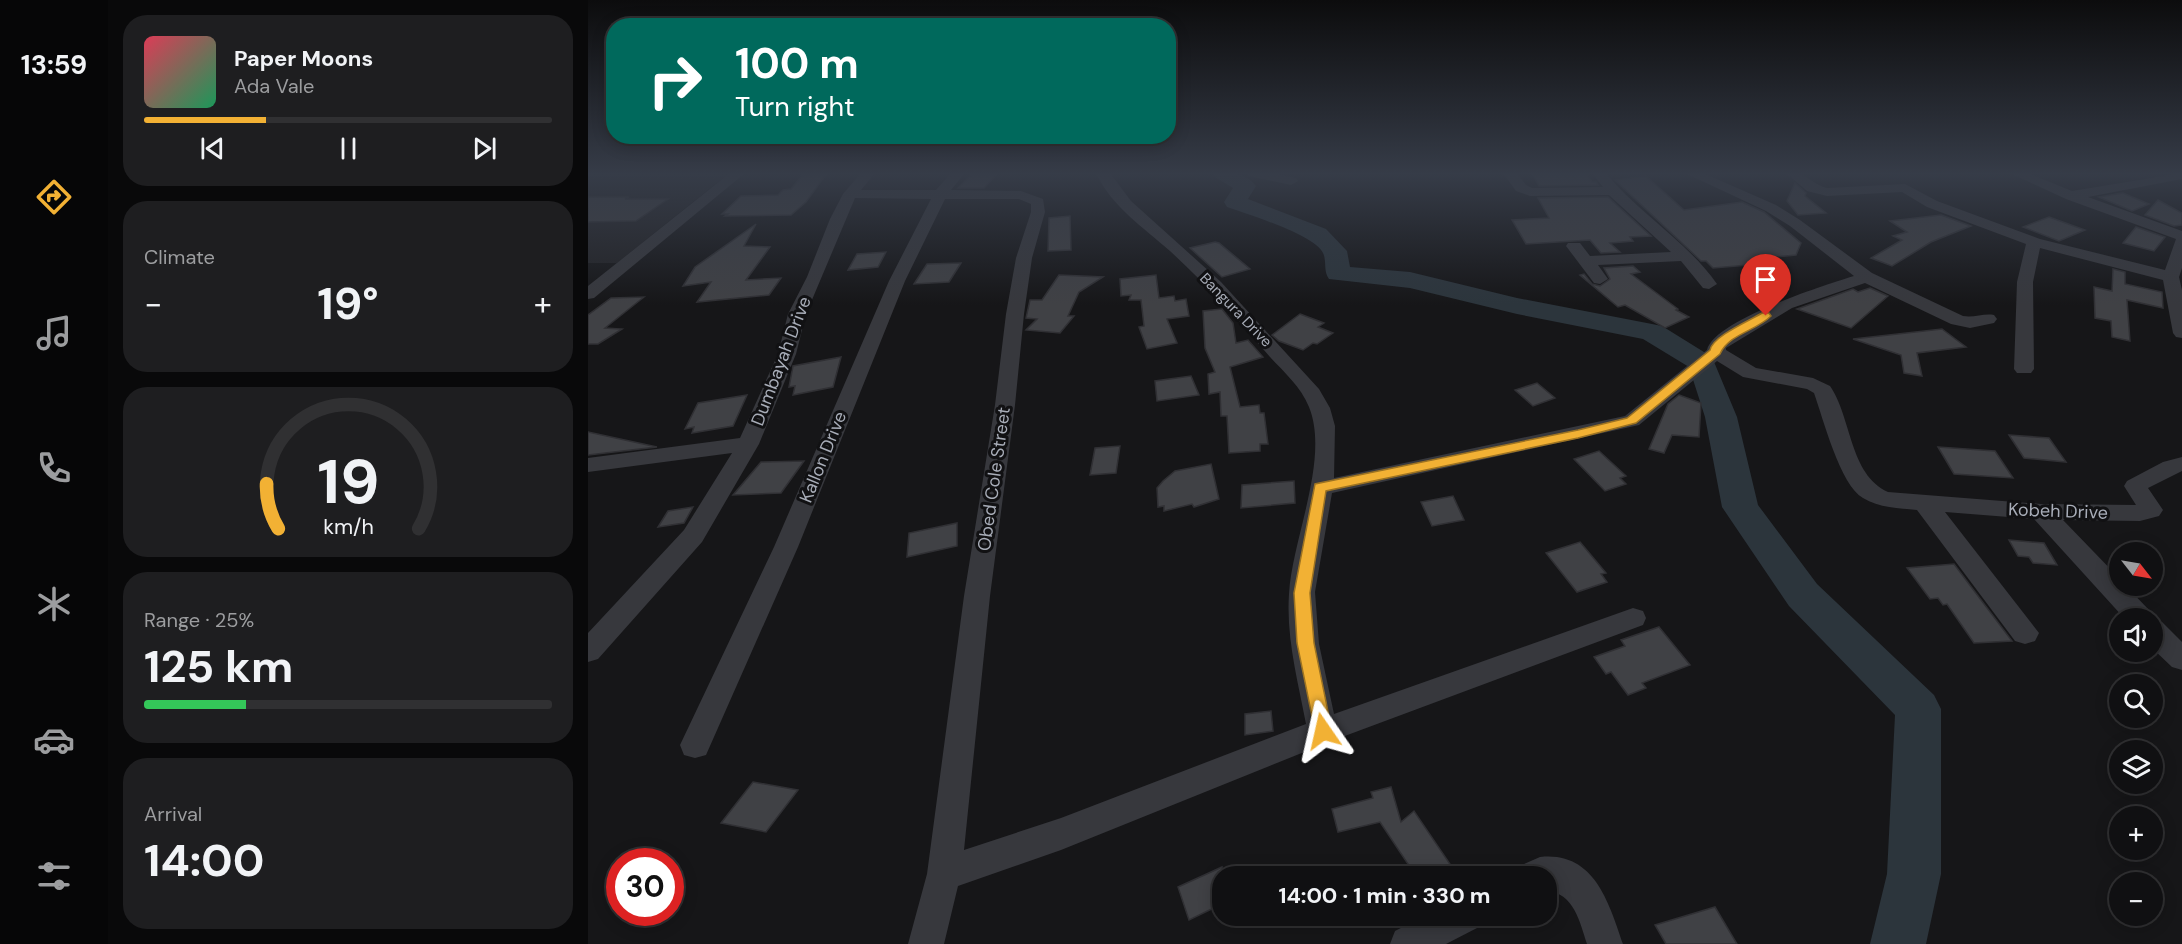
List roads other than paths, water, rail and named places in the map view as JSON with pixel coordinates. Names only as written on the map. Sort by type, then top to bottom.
[{"type":"street","points":[[588,294],[683,217]]},
{"type":"street","name":"Dumbayah Drive","points":[[588,651],[693,536],[748,444],[787,354],[797,314],[839,217]]},
{"type":"street","name":"Kallon Drive","points":[[695,745],[786,548],[897,281],[929,217]]},
{"type":"street","name":"Obed Cole Street","points":[[927,944],[944,874],[977,596],[1005,405],[1015,314],[1024,258],[1036,217]]},
{"type":"street","name":"Bangura Drive","points":[[1139,217],[1177,249],[1256,330],[1309,390],[1321,410],[1327,442],[1302,593],[1306,643],[1323,731]]},
{"type":"street","points":[[1642,217],[1685,256],[1709,284]]},
{"type":"street","points":[[1785,217],[1866,277],[1957,320],[1970,323],[1988,319]]},
{"type":"street","points":[[1967,217],[2034,242],[2171,277]]},
{"type":"street","points":[[2129,217],[2182,236]]},
{"type":"street","points":[[2024,369],[2025,282],[2034,242]]},
{"type":"street","points":[[2182,242],[2171,277],[2182,333]]},
{"type":"street","points":[[1574,246],[1600,279]]},
{"type":"street","points":[[1586,261],[1685,256]]},
{"type":"street","points":[[1321,479],[1578,434],[1632,420],[1726,339],[1786,304],[1866,277]]},
{"type":"street","name":"Kobeh Drive","points":[[1705,359],[1750,373],[1813,384],[1823,390],[1848,459],[1861,483],[1869,492],[1884,499],[2041,512],[2140,513],[2151,510],[2135,486],[2171,467],[2182,464]]},
{"type":"street","points":[[588,465],[748,444]]},
{"type":"street","points":[[1925,503],[2025,633]]},
{"type":"street","points":[[2041,512],[2131,608]]},
{"type":"street","points":[[944,874],[1131,808],[1323,731],[1633,618]]},
{"type":"street","points":[[2163,641],[2182,659]]},
{"type":"street","points":[[1557,874],[1565,875],[1583,889],[1605,944]]},
{"type":"street","points":[[1408,944],[1443,926]]},
{"type":"waterway","points":[[1274,217],[1318,234],[1335,251],[1338,274],[1410,280],[1517,306],[1652,332],[1702,363],[1721,417],[1740,507],[1803,595],[1918,709],[1914,874],[1898,944]]}]
